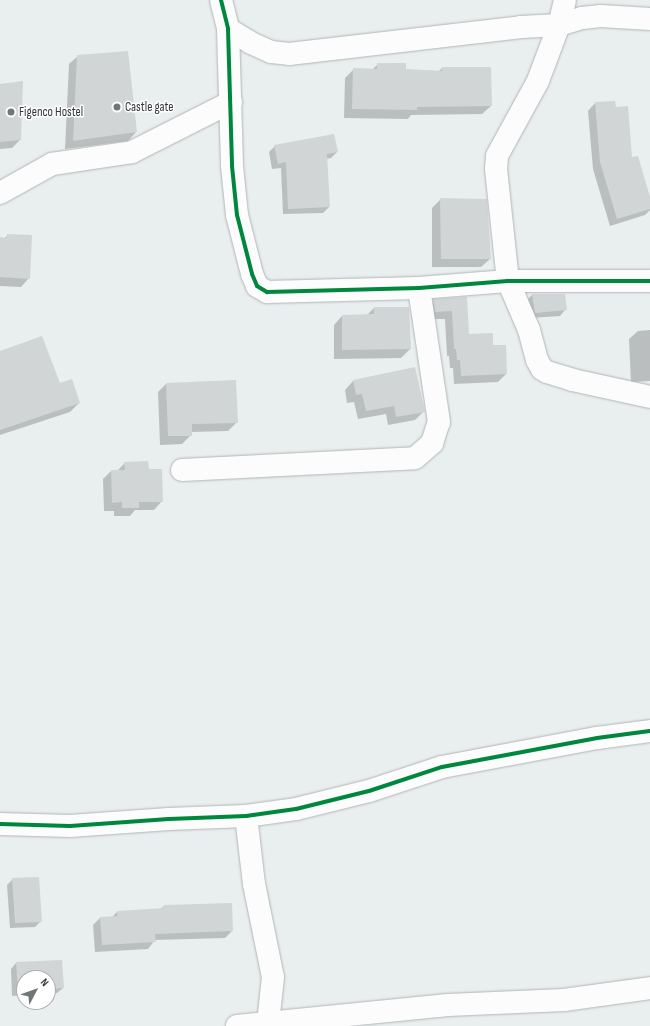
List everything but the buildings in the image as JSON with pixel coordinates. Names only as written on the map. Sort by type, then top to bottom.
[{"type":"street","points":[[221,0],[228,29],[232,166],[238,214],[252,274],[257,286],[267,292],[419,288],[508,281],[650,281]]},
{"type":"street","points":[[565,0],[559,25],[538,81],[496,156],[496,170],[508,281],[529,330],[537,360],[542,369],[573,380],[650,397]]},
{"type":"street","points":[[228,29],[251,43],[271,52],[288,54],[521,27],[559,25],[582,18],[601,16],[650,18]]},
{"type":"street","points":[[0,193],[52,164],[132,152],[231,102]]},
{"type":"street","points":[[182,470],[415,458],[432,443],[439,422],[419,288]]},
{"type":"street","points":[[0,824],[70,826],[169,818],[246,816],[296,809],[369,791],[442,767],[582,741],[650,731]]},
{"type":"street","points":[[246,816],[254,884],[273,977],[268,1023]]},
{"type":"street","points":[[237,1026],[448,1005],[564,1000],[650,988]]},
{"type":"cycle path","points":[[221,0],[228,29],[232,166],[237,215],[252,274],[257,286],[267,292],[419,288],[508,281],[650,281]]},
{"type":"cycle path","points":[[0,824],[70,826],[169,819],[246,816],[296,809],[369,791],[442,767],[597,738],[650,731]]},
{"type":"place","name":"Castle gate","points":[[117,107]]},
{"type":"place","name":"Figenco Hostel","points":[[11,112]]}]
